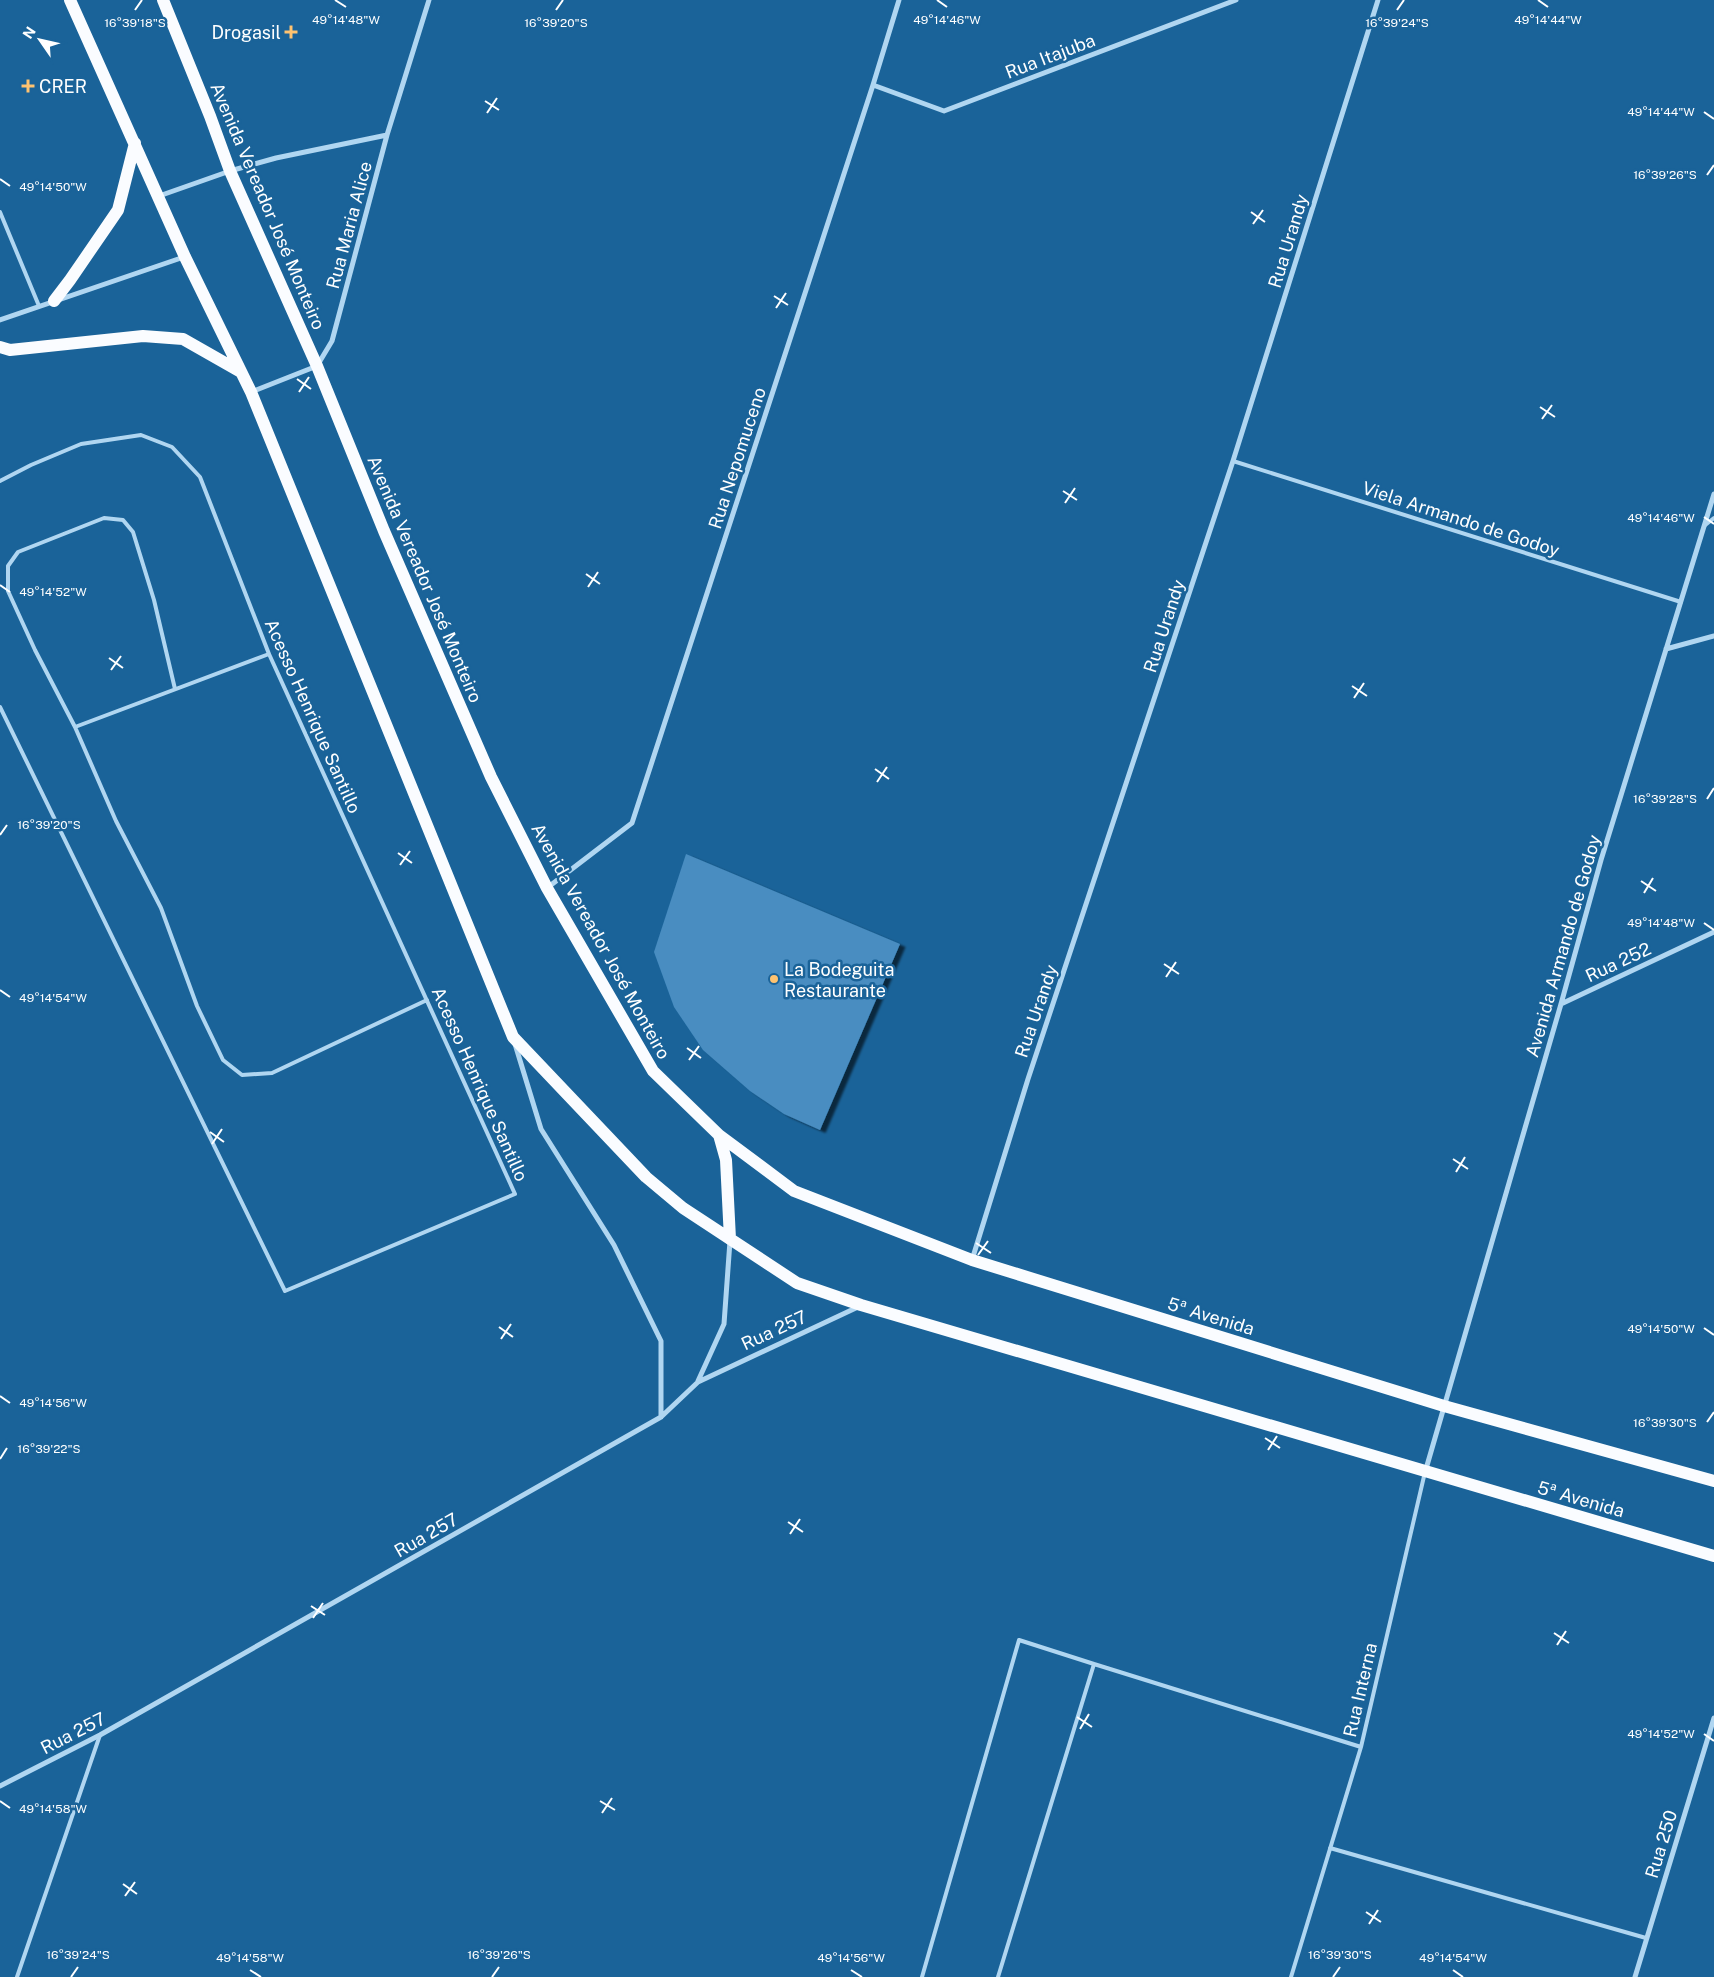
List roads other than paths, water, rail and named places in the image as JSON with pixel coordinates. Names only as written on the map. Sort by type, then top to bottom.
[{"type":"main road","points":[[70,0],[185,257],[251,392],[513,1037],[646,1177],[683,1208],[730,1239]]},
{"type":"main road","name":"Avenida Vereador José Monteiro","points":[[163,0],[230,170],[317,366],[384,531],[491,777],[547,888],[653,1071],[719,1135]]},
{"type":"main road","points":[[54,301],[118,210],[135,143]]},
{"type":"main road","points":[[0,347],[10,350],[143,336],[183,339],[241,372]]},
{"type":"main road","points":[[719,1135],[726,1160],[730,1239]]},
{"type":"main road","name":"5ª Avenida","points":[[719,1135],[794,1191],[972,1260],[1444,1406],[1714,1481]]},
{"type":"main road","name":"5ª Avenida","points":[[730,1239],[797,1283],[861,1305],[1714,1556]]},
{"type":"street","name":"Rua Maria Alice","points":[[317,366],[332,341],[387,135],[428,0]]},
{"type":"street","name":"Rua Nepomuceno","points":[[547,888],[632,823],[873,85],[898,0]]},
{"type":"street","name":"Rua Itajuba","points":[[873,85],[944,111],[1236,0]]},
{"type":"street","name":"Rua Urandy","points":[[972,1260],[1028,1079],[1233,461],[1378,0]]},
{"type":"street","name":"Rua Maria Alice","points":[[158,196],[230,170],[276,158],[387,135]]},
{"type":"street","points":[[0,320],[185,257]]},
{"type":"street","points":[[251,392],[317,366]]},
{"type":"street","name":"Avenida Armando de Godoy","points":[[1444,1406],[1601,860],[1714,494]]},
{"type":"street","points":[[1666,649],[1714,636]]},
{"type":"street","name":"Rua 252","points":[[1561,1004],[1714,932]]},
{"type":"street","points":[[513,1037],[541,1129],[614,1245],[661,1341],[661,1417]]},
{"type":"street","points":[[698,1382],[724,1324],[730,1239]]},
{"type":"street","name":"Rua 257","points":[[0,1786],[100,1735],[661,1417],[698,1382],[861,1305]]},
{"type":"street","name":"Rua Interna","points":[[1425,1472],[1444,1406]]},
{"type":"street","name":"Rua 250","points":[[1635,1977],[1714,1718]]},
{"type":"lane","points":[[0,212],[39,306]]},
{"type":"lane","name":"Acesso Henrique Santillo","points":[[0,482],[31,465],[80,444],[141,435],[172,447],[200,477],[269,654],[515,1194],[285,1291],[0,707]]},
{"type":"lane","name":"Viela Armando de Godoy","points":[[1233,461],[1681,602]]},
{"type":"lane","points":[[175,689],[154,600],[133,532],[123,520],[104,518],[18,552],[8,566],[8,591],[35,650],[75,727],[116,821],[161,908],[197,1006],[223,1060],[242,1075],[272,1072],[427,1000]]},
{"type":"lane","points":[[1704,526],[1714,518]]},
{"type":"lane","points":[[75,727],[269,654]]},
{"type":"lane","name":"Rua Interna","points":[[1291,1977],[1360,1747],[1425,1472]]},
{"type":"lane","points":[[922,1977],[1019,1640],[1360,1747]]},
{"type":"lane","points":[[998,1977],[1094,1664]]},
{"type":"lane","points":[[17,1977],[100,1735]]},
{"type":"lane","points":[[1330,1848],[1646,1938]]},
{"type":"place","name":"Drogasil","points":[[291,32]]},
{"type":"place","name":"CRER","points":[[28,86]]},
{"type":"place","name":"La Bodeguita Restaurante","points":[[774,979]]}]
